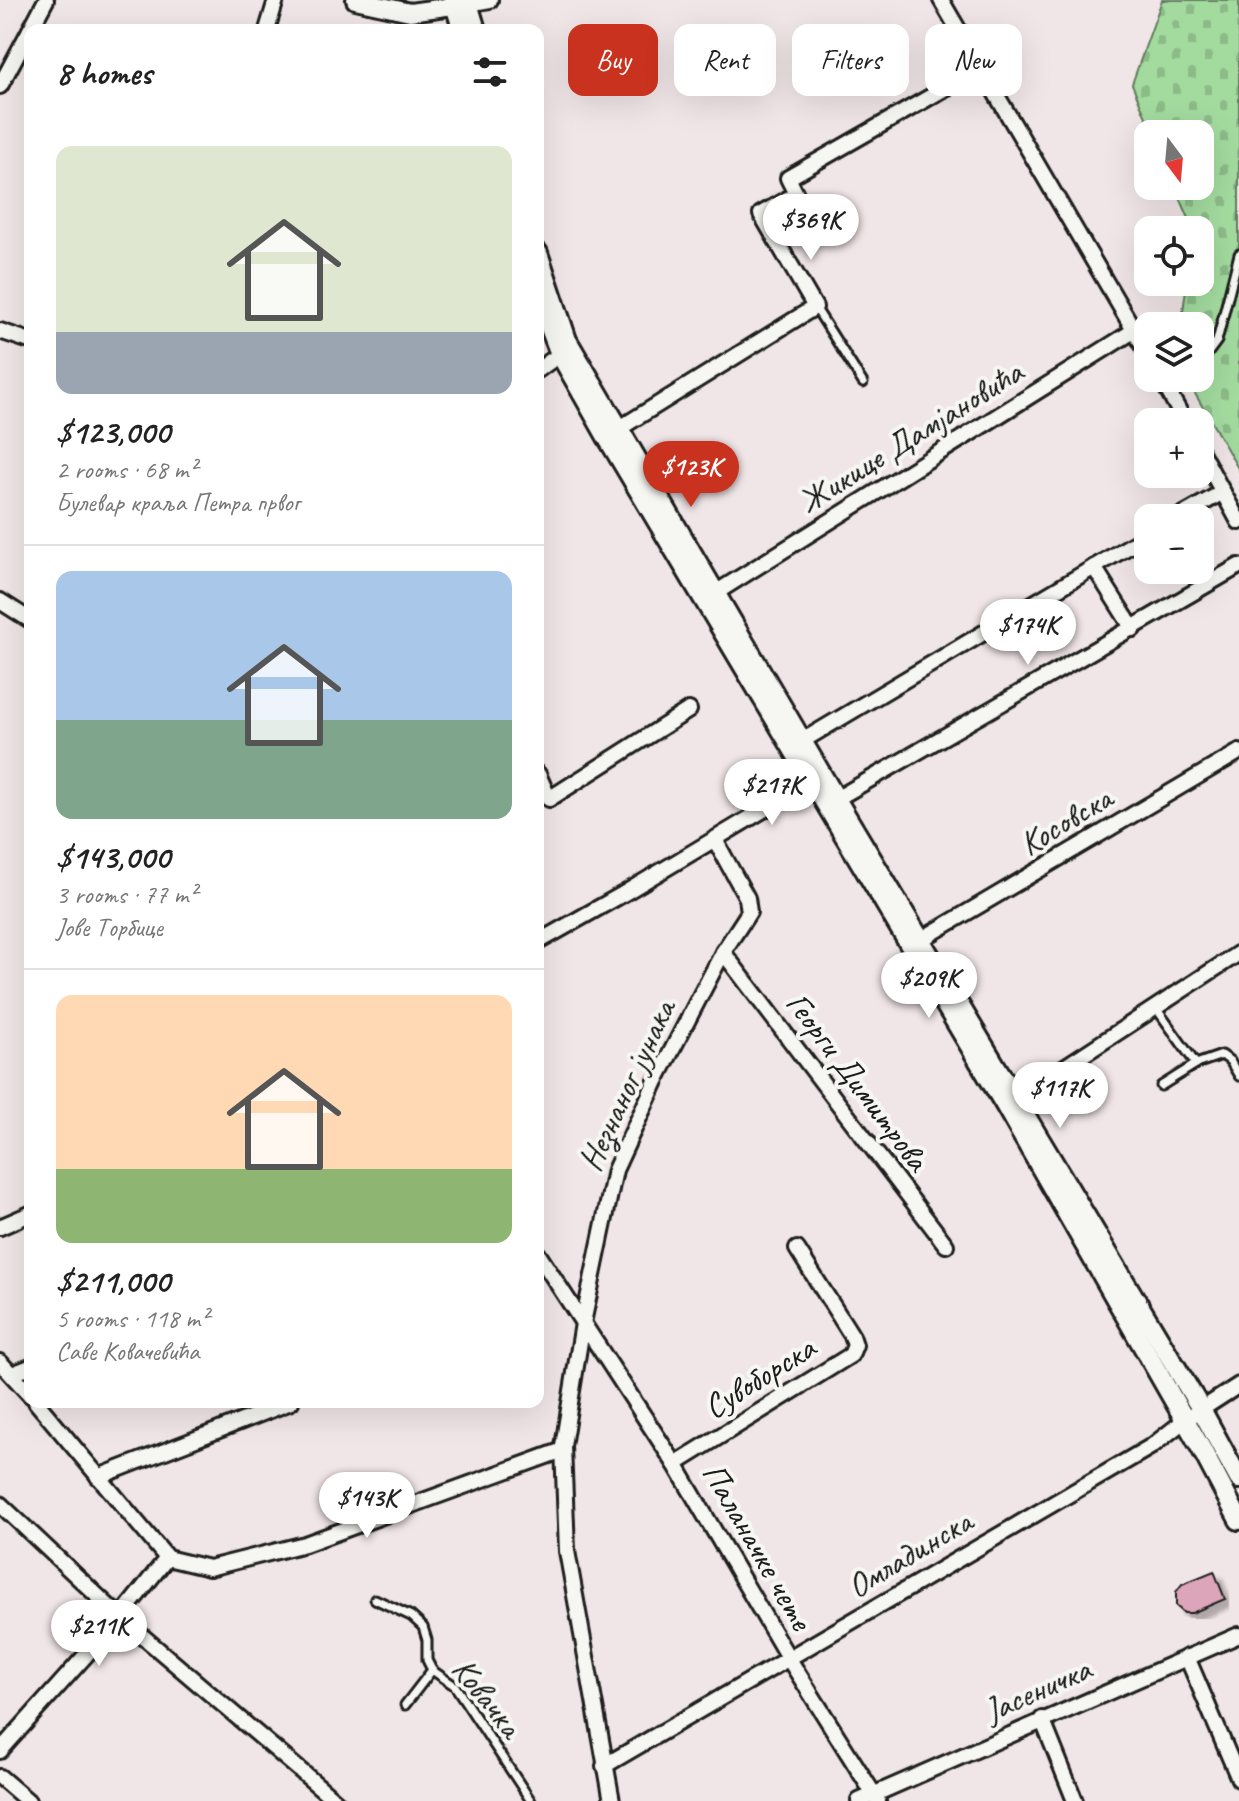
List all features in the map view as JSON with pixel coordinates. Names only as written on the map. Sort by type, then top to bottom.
[{"type":"main road","points":[[461,3],[463,24]]},
{"type":"main road","points":[[461,3],[473,24]]},
{"type":"main road","points":[[544,271],[567,340],[802,741],[816,778],[836,799],[922,939],[1201,1409],[1239,1479]]},
{"type":"main road","points":[[544,312],[560,354],[816,778],[1185,1420],[1239,1520]]},
{"type":"street","points":[[33,24],[46,0]]},
{"type":"street","points":[[269,24],[276,0]]},
{"type":"street","points":[[355,0],[410,12],[490,0]]},
{"type":"street","points":[[941,0],[954,24]]},
{"type":"street","points":[[0,86],[24,41]]},
{"type":"street","points":[[620,428],[815,307],[761,214],[796,194],[788,178],[932,96]]},
{"type":"street","points":[[995,96],[1134,328]]},
{"type":"street","points":[[0,331],[24,339]]},
{"type":"street","name":"Жикице Дамјановића","points":[[717,592],[1134,331]]},
{"type":"street","points":[[544,366],[560,354]]},
{"type":"street","points":[[1214,476],[1239,522]]},
{"type":"street","points":[[1202,504],[1223,492]]},
{"type":"street","points":[[802,741],[1134,543]]},
{"type":"street","points":[[836,799],[1239,566]]},
{"type":"street","points":[[1094,567],[1133,629]]},
{"type":"street","points":[[0,601],[24,616]]},
{"type":"street","points":[[544,788],[549,799],[689,710]]},
{"type":"street","name":"Косовска","points":[[922,939],[1239,752]]},
{"type":"street","points":[[544,939],[816,778]]},
{"type":"street","name":"Незнаног јунака","points":[[612,1801],[567,1551],[563,1450],[583,1323],[615,1170],[656,1081],[723,952],[749,912],[747,898],[715,840]]},
{"type":"street","name":"Георги Димитрова","points":[[723,952],[946,1245]]},
{"type":"street","points":[[1017,1098],[1239,953]]},
{"type":"street","points":[[0,1227],[24,1217]]},
{"type":"street","name":"Сувоборска","points":[[675,1464],[851,1355],[855,1345],[852,1336],[797,1249]]},
{"type":"street","name":"Паланачке чете","points":[[544,1263],[675,1464],[789,1659],[876,1798]]},
{"type":"street","points":[[0,1362],[24,1388]]},
{"type":"street","points":[[12,1374],[24,1369]]},
{"type":"street","name":"Омладинска","points":[[604,1766],[1152,1446],[1239,1385]]},
{"type":"street","points":[[41,1408],[167,1558],[209,1568],[305,1544],[563,1450]]},
{"type":"street","points":[[98,1477],[276,1408]]},
{"type":"street","points":[[0,1504],[120,1617],[336,1801]]},
{"type":"street","points":[[0,1751],[120,1617],[167,1558]]},
{"type":"street","name":"Јасеничка","points":[[859,1801],[876,1798],[1042,1719],[1239,1635]]},
{"type":"street","points":[[1187,1657],[1239,1779]]},
{"type":"street","points":[[1042,1719],[1075,1801]]},
{"type":"street","points":[[0,1777],[28,1801]]},
{"type":"lane","points":[[1214,345],[1239,254]]},
{"type":"lane","points":[[815,307],[863,383]]},
{"type":"lane","points":[[1156,1008],[1196,1064]]},
{"type":"lane","points":[[1161,1086],[1196,1064],[1222,1055],[1230,1061],[1239,1076]]},
{"type":"lane","name":"Ковачка","points":[[375,1599],[411,1616],[423,1627],[427,1640],[427,1660],[432,1670],[455,1686],[531,1801]]},
{"type":"lane","points":[[405,1705],[432,1670]]},
{"type":"green space","points":[[1162,0],[1239,0],[1239,470],[1214,427],[1214,408],[1203,408],[1194,392],[1214,392],[1214,312],[1183,312],[1185,296],[1214,296],[1214,216],[1188,216],[1181,200],[1214,200],[1214,120],[1147,120],[1132,84]]},
{"type":"building","points":[[1214,1571],[1225,1599],[1192,1613],[1184,1613],[1176,1606],[1176,1592],[1182,1584]]}]
